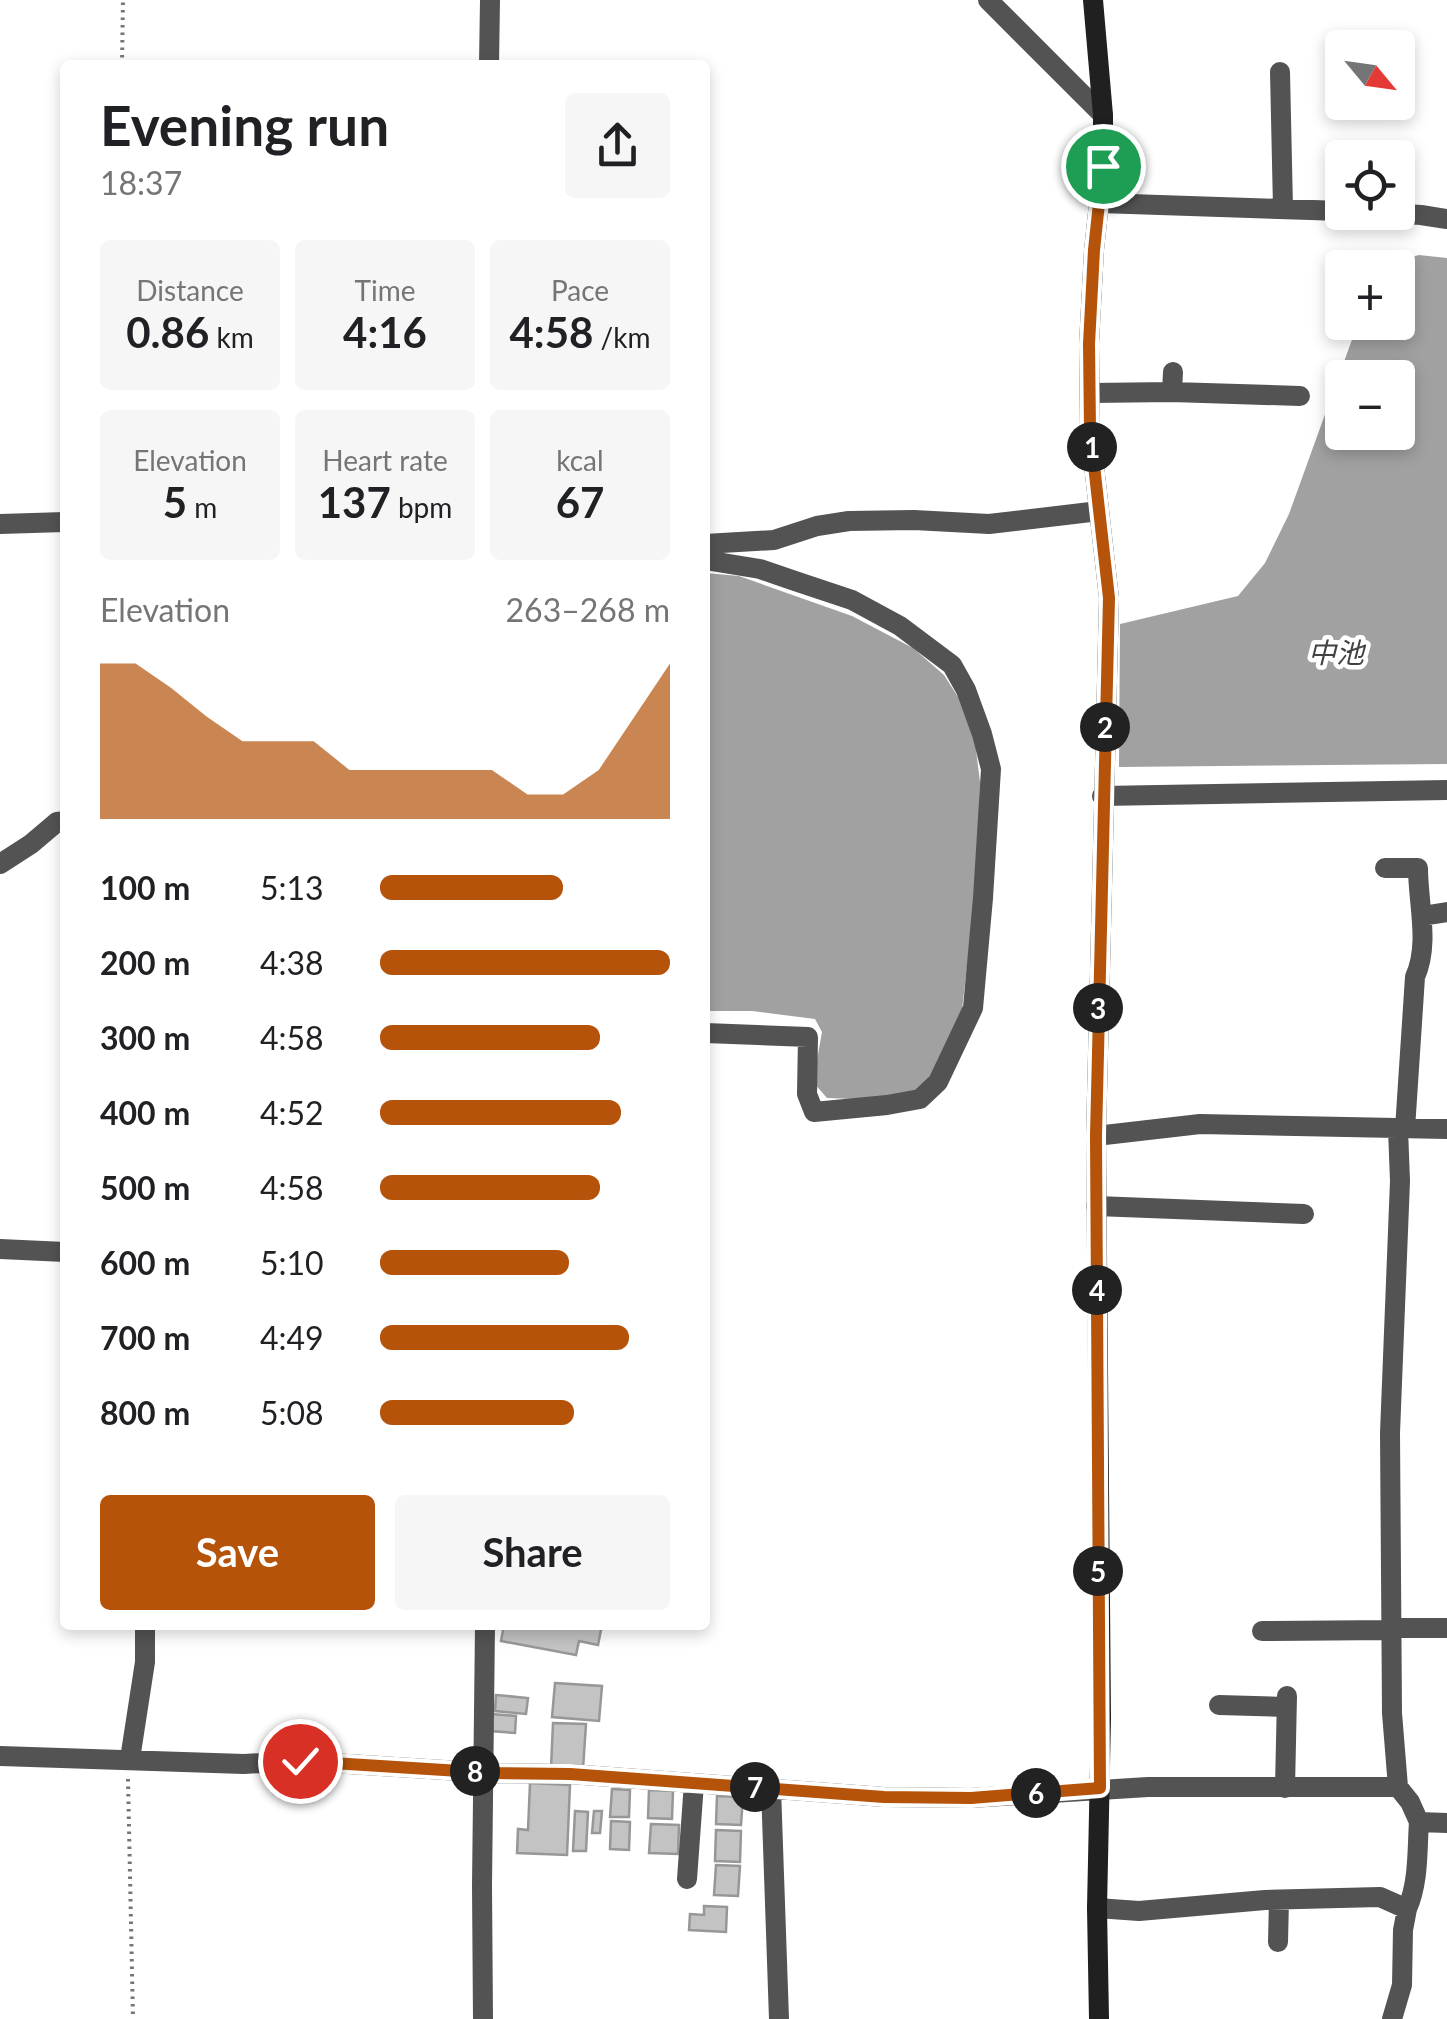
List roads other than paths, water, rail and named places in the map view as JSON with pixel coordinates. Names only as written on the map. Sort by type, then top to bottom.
[{"type":"street","points":[[489,60],[490,0]]},
{"type":"street","points":[[988,0],[1103,115]]},
{"type":"street","points":[[1093,0],[1103,115],[1103,166],[1092,288],[1090,430],[1109,598],[1096,1136],[1099,2019]]},
{"type":"street","points":[[1280,72],[1289,113],[1282,208]]},
{"type":"street","points":[[1100,203],[1325,210]]},
{"type":"street","points":[[1415,215],[1447,219]]},
{"type":"street","points":[[1090,393],[1172,382],[1254,385],[1300,396]]},
{"type":"street","points":[[710,544],[774,540],[816,526],[849,521],[989,524],[1099,510]]},
{"type":"street","points":[[0,524],[60,522]]},
{"type":"street","points":[[710,561],[760,569],[852,600],[900,626],[952,665],[971,704],[991,769],[984,898],[972,1008],[938,1082],[920,1099],[888,1106],[814,1112],[807,1094],[808,1037],[710,1033]]},
{"type":"street","points":[[1102,796],[1447,790]]},
{"type":"street","points":[[0,864],[60,821]]},
{"type":"street","points":[[1386,868],[1418,868],[1422,916],[1422,964],[1416,978],[1402,1129],[1390,1433],[1392,1713],[1398,1788],[1410,1802],[1418,1822],[1416,1875],[1402,1930],[1402,1985],[1392,2019]]},
{"type":"street","points":[[1422,916],[1447,912]]},
{"type":"street","points":[[1096,1136],[1200,1124],[1447,1130]]},
{"type":"street","points":[[1096,1206],[1304,1214]]},
{"type":"street","points":[[0,1249],[60,1252]]},
{"type":"street","points":[[1262,1631],[1447,1628]]},
{"type":"street","points":[[130,1759],[145,1630]]},
{"type":"street","points":[[483,2019],[485,1630]]},
{"type":"street","points":[[1219,1706],[1286,1701],[1284,1788]]},
{"type":"street","points":[[0,1756],[244,1764],[300,1761],[570,1774],[884,1797],[971,1798],[1100,1788],[1398,1788]]},
{"type":"street","points":[[688,1879],[694,1783]]},
{"type":"street","points":[[770,1788],[779,2019]]},
{"type":"street","points":[[1418,1822],[1447,1823]]},
{"type":"street","points":[[1097,1908],[1139,1911],[1279,1900],[1380,1898],[1407,1908]]},
{"type":"street","points":[[1278,1942],[1279,1900]]},
{"type":"water","name":"中池","points":[[1415,256],[1447,258],[1447,764],[1119,767],[1120,624],[1238,596],[1265,563],[1289,514],[1325,414],[1325,450],[1415,450],[1415,360],[1345,360],[1352,340],[1415,340]]},
{"type":"water","points":[[710,573],[739,576],[852,616],[913,648],[944,675],[958,697],[975,742],[980,782],[978,873],[960,1027],[938,1069],[914,1096],[882,1100],[827,1098],[813,1082],[822,1032],[815,1019],[752,1011],[710,1011]]}]
